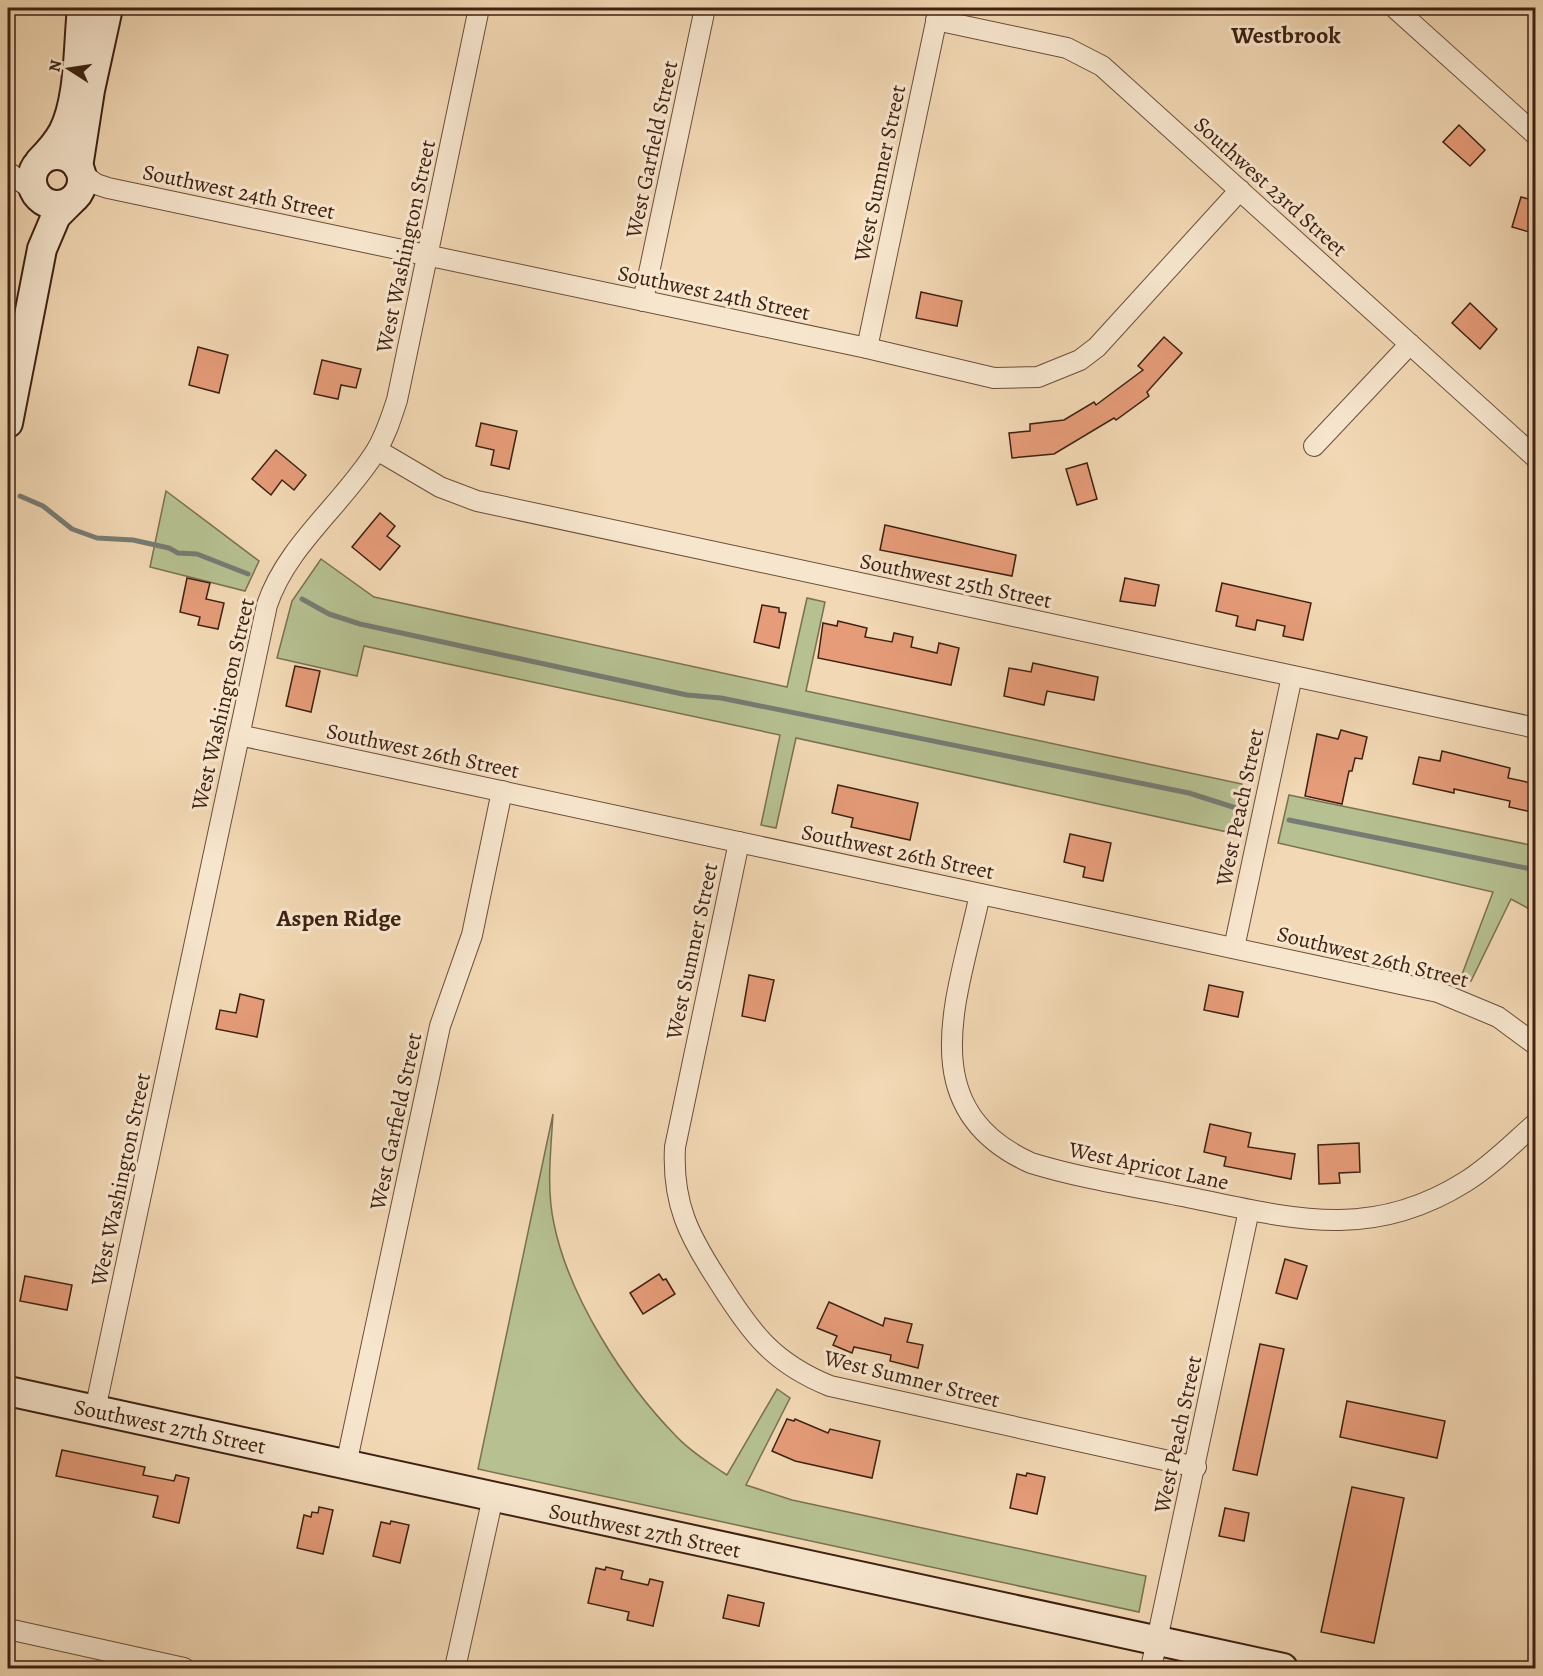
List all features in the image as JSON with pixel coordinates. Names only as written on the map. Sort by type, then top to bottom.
[{"type":"street","points":[[8,346],[35,222],[35,193],[32,176],[39,162],[55,144],[68,120],[73,103],[82,8]]},
{"type":"street","points":[[8,170],[50,204],[64,204],[77,183],[90,90],[108,8]]},
{"type":"street","name":"West Washington Street","points":[[95,1410],[270,595],[288,563],[377,450],[389,427],[397,400],[479,8]]},
{"type":"street","name":"West Garfield Street","points":[[643,301],[705,8]]},
{"type":"street","points":[[1395,8],[1536,135]]},
{"type":"street","name":"Southwest 23rd Street","points":[[937,14],[1083,54],[1119,80],[1536,458]]},
{"type":"street","name":"West Sumner Street","points":[[867,348],[937,14]]},
{"type":"street","points":[[8,170],[56,155],[65,156],[77,183]]},
{"type":"street","points":[[8,423],[42,249],[56,216],[77,183]]},
{"type":"street","name":"Southwest 24th Street","points":[[77,183],[867,348],[994,378],[1038,377],[1080,360],[1097,346],[1240,190]]},
{"type":"street","points":[[1314,446],[1410,344]]},
{"type":"street","name":"Southwest 25th Street","points":[[377,450],[440,487],[477,501],[1536,728]]},
{"type":"street","name":"West Peach Street","points":[[1234,948],[1292,676]]},
{"type":"street","name":"Southwest 26th Street","points":[[239,735],[1438,992],[1498,1017],[1536,1045]]},
{"type":"street","name":"West Garfield Street","points":[[346,1465],[440,1026],[472,935],[502,791]]},
{"type":"street","name":"West Sumner Street","points":[[739,842],[675,1147],[674,1167],[679,1205],[692,1240],[754,1335],[790,1367],[830,1386],[1196,1467]]},
{"type":"street","name":"West Apricot Lane","points":[[980,894],[953,1023],[951,1064],[961,1098],[980,1128],[1012,1155],[1040,1166],[1249,1210],[1304,1220],[1337,1222],[1401,1212],[1438,1197],[1467,1181],[1536,1123]]},
{"type":"street","name":"West Peach Street","points":[[1151,1668],[1196,1467],[1249,1210]]},
{"type":"street","name":"Southwest 27th Street","points":[[8,1391],[1283,1668]]},
{"type":"street","points":[[455,1668],[493,1497]]},
{"type":"street","points":[[8,1629],[153,1665],[184,1668]]},
{"type":"green space","points":[[166,491],[259,561],[245,591],[150,567]]},
{"type":"green space","points":[[321,559],[374,597],[787,687],[807,598],[825,602],[806,691],[1242,784],[1232,833],[796,738],[776,828],[761,825],[780,735],[364,646],[357,676],[277,658],[292,601]]},
{"type":"green space","points":[[1289,795],[1535,846],[1535,912],[1511,899],[1471,981],[1461,977],[1493,892],[1278,843]]},
{"type":"green space","points":[[553,1114],[550,1197],[561,1252],[572,1280],[601,1338],[619,1365],[656,1415],[687,1447],[727,1475],[777,1389],[790,1398],[746,1485],[792,1500],[1146,1576],[1139,1612],[478,1469]]},
{"type":"building","points":[[1459,125],[1485,150],[1470,166],[1443,142]]},
{"type":"building","points":[[1521,197],[1536,201],[1536,234],[1512,227]]},
{"type":"building","points":[[921,292],[962,301],[957,326],[916,318]]},
{"type":"building","points":[[1470,303],[1497,329],[1480,349],[1452,323]]},
{"type":"building","points":[[1164,337],[1182,353],[1147,392],[1149,396],[1116,420],[1114,418],[1054,454],[1012,458],[1009,433],[1030,431],[1030,424],[1064,420],[1094,402],[1096,405],[1143,370],[1138,366]]},
{"type":"building","points":[[198,347],[228,355],[219,393],[189,385]]},
{"type":"building","points":[[322,360],[361,369],[356,388],[341,385],[338,399],[314,394]]},
{"type":"building","points":[[481,423],[517,431],[509,469],[491,465],[494,450],[476,446]]},
{"type":"building","points":[[276,450],[306,475],[294,490],[282,480],[271,495],[252,479]]},
{"type":"building","points":[[1087,463],[1097,499],[1077,505],[1066,469]]},
{"type":"building","points":[[380,513],[395,526],[387,536],[400,546],[380,570],[352,547]]},
{"type":"building","points":[[885,525],[1016,555],[1012,576],[880,550]]},
{"type":"building","points":[[187,578],[210,583],[206,599],[224,603],[218,629],[198,625],[200,617],[180,612]]},
{"type":"building","points":[[1125,578],[1159,585],[1155,606],[1120,601]]},
{"type":"building","points":[[1222,583],[1311,603],[1303,640],[1283,636],[1285,626],[1257,620],[1255,630],[1236,626],[1238,616],[1216,611]]},
{"type":"building","points":[[762,605],[779,608],[779,612],[786,613],[779,648],[754,642]]},
{"type":"building","points":[[838,621],[867,628],[865,637],[892,642],[894,633],[913,637],[911,647],[937,653],[939,643],[959,648],[951,685],[818,658],[823,623],[837,626]]},
{"type":"building","points":[[1033,663],[1098,677],[1094,700],[1047,691],[1044,705],[1004,696],[1009,668],[1031,672]]},
{"type":"building","points":[[295,666],[320,671],[311,712],[286,706]]},
{"type":"building","points":[[1341,730],[1367,737],[1362,759],[1355,758],[1352,771],[1349,771],[1342,804],[1305,796],[1317,734],[1338,739]]},
{"type":"building","points":[[1442,751],[1510,768],[1508,778],[1536,784],[1536,813],[1509,807],[1510,801],[1454,789],[1454,793],[1413,784],[1419,757],[1440,761]]},
{"type":"building","points":[[838,785],[918,803],[910,840],[851,827],[853,818],[832,813]]},
{"type":"building","points":[[1070,834],[1111,843],[1103,881],[1083,877],[1085,867],[1064,862]]},
{"type":"building","points":[[749,975],[774,980],[765,1021],[742,1016]]},
{"type":"building","points":[[1209,985],[1243,992],[1238,1017],[1204,1010]]},
{"type":"building","points":[[240,994],[264,1000],[257,1037],[216,1029],[220,1010],[236,1013]]},
{"type":"building","points":[[1210,1124],[1251,1133],[1248,1147],[1295,1154],[1291,1179],[1224,1166],[1226,1157],[1204,1152]]},
{"type":"building","points":[[1359,1143],[1360,1172],[1339,1173],[1340,1183],[1319,1184],[1318,1145]]},
{"type":"building","points":[[1285,1259],[1307,1266],[1297,1299],[1276,1293]]},
{"type":"building","points":[[659,1274],[663,1280],[666,1279],[675,1294],[643,1314],[630,1293]]},
{"type":"building","points":[[25,1276],[72,1285],[67,1310],[20,1301]]},
{"type":"building","points":[[829,1302],[883,1326],[885,1318],[912,1324],[907,1342],[923,1345],[918,1368],[890,1361],[891,1355],[854,1347],[852,1353],[833,1345],[837,1336],[817,1328]]},
{"type":"building","points":[[1260,1344],[1284,1349],[1257,1475],[1233,1470]]},
{"type":"building","points":[[1347,1401],[1445,1421],[1437,1458],[1340,1437]]},
{"type":"building","points":[[787,1419],[794,1421],[795,1419],[828,1433],[830,1429],[880,1441],[872,1478],[795,1461],[772,1451]]},
{"type":"building","points":[[62,1450],[145,1467],[143,1475],[174,1481],[176,1475],[189,1478],[179,1523],[153,1517],[158,1496],[56,1476]]},
{"type":"building","points":[[1027,1473],[1045,1477],[1037,1514],[1010,1508],[1017,1474],[1026,1476]]},
{"type":"building","points":[[1352,1487],[1404,1498],[1374,1643],[1321,1632]]},
{"type":"building","points":[[319,1507],[333,1510],[323,1554],[297,1548],[304,1515],[311,1517],[312,1512],[318,1513]]},
{"type":"building","points":[[1225,1508],[1249,1513],[1244,1541],[1219,1536]]},
{"type":"building","points":[[391,1521],[409,1525],[400,1563],[373,1556],[381,1522],[390,1524]]},
{"type":"building","points":[[606,1567],[623,1571],[621,1579],[648,1585],[650,1579],[663,1582],[653,1626],[627,1620],[629,1612],[588,1603],[596,1568],[605,1570]]},
{"type":"building","points":[[728,1595],[764,1603],[759,1626],[723,1618]]},
{"type":"waterway","points":[[20,496],[43,506],[72,529],[97,538],[133,540],[169,548],[178,553],[197,554],[248,574]]},
{"type":"waterway","points":[[302,599],[329,614],[360,624],[687,695],[721,698],[1189,793],[1236,808]]},
{"type":"waterway","points":[[1289,820],[1536,870]]},
{"type":"district","name":"Westbrook","points":[[1286,35]]},
{"type":"district","name":"Aspen Ridge","points":[[339,918]]}]
